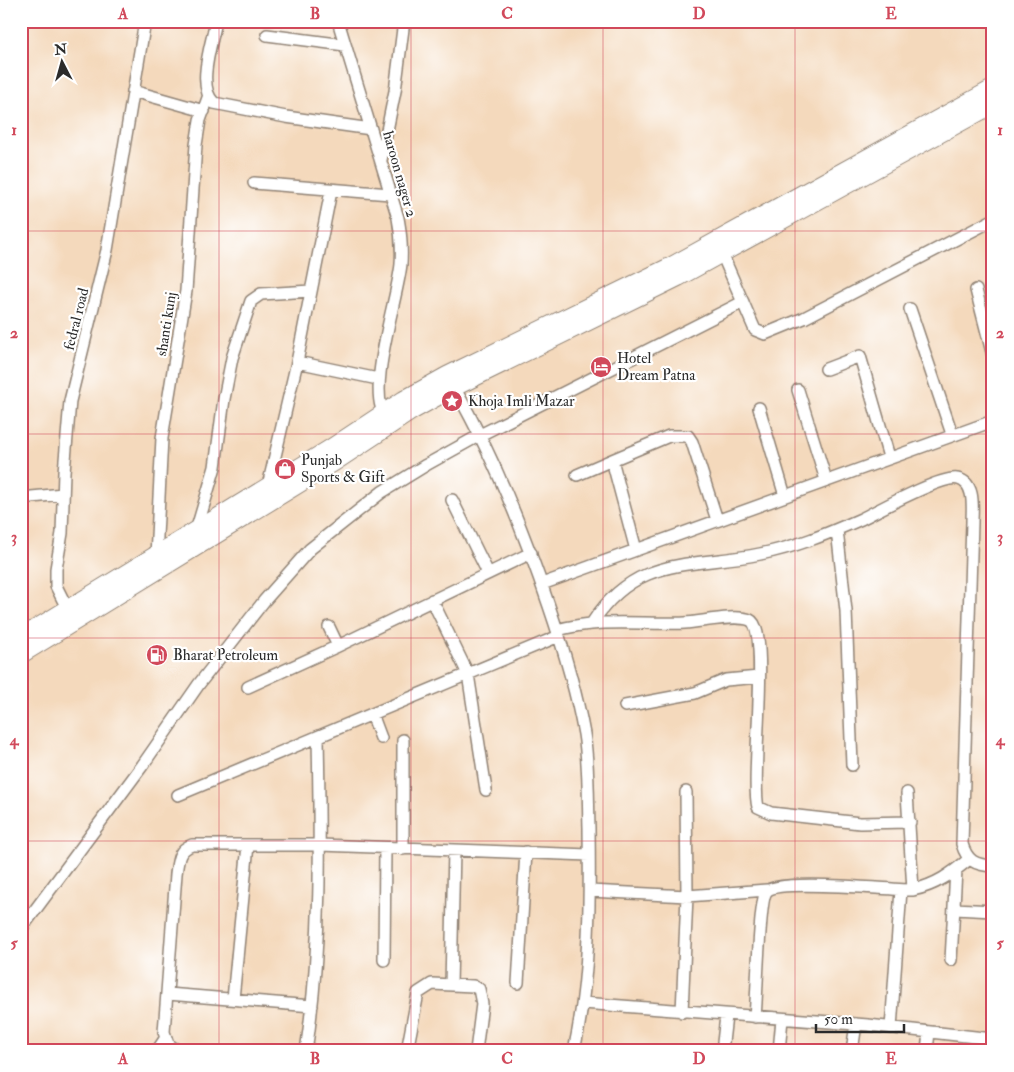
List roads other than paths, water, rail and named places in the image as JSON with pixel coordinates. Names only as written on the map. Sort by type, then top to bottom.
[{"type":"highway","points":[[21,638],[76,611],[329,466],[387,419],[447,376],[618,293],[716,242],[993,89]]},
{"type":"highway","points":[[21,654],[76,611],[156,556],[330,449],[387,419],[624,305],[722,254],[993,104]]},
{"type":"street","name":"fedral road","points":[[76,611],[59,595],[56,586],[56,569],[62,532],[70,401],[107,250],[145,21]]},
{"type":"street","name":"shanti kunj","points":[[156,556],[162,438],[186,291],[196,145],[208,98],[204,80],[216,21]]},
{"type":"street","name":"haroon nager 2","points":[[338,21],[398,218],[402,241],[401,265],[378,379],[379,407],[387,419]]},
{"type":"street","points":[[380,163],[395,91],[404,21]]},
{"type":"street","points":[[267,35],[345,45]]},
{"type":"street","points":[[133,91],[204,111]]},
{"type":"street","points":[[208,98],[222,106],[371,129]]},
{"type":"street","points":[[254,183],[331,191],[390,194]]},
{"type":"street","points":[[268,486],[297,362],[331,191]]},
{"type":"street","points":[[722,254],[755,330],[766,334],[804,318],[993,220]]},
{"type":"street","points":[[976,290],[993,356]]},
{"type":"street","points":[[196,531],[215,467],[224,399],[232,358],[251,301],[255,296],[261,294],[311,291]]},
{"type":"street","points":[[21,929],[142,766],[199,684],[264,601],[304,555],[352,514],[382,492],[480,435],[743,302]]},
{"type":"street","points":[[910,309],[952,434]]},
{"type":"street","points":[[826,369],[860,356],[889,457]]},
{"type":"street","points":[[297,362],[378,379]]},
{"type":"street","points":[[454,388],[480,435],[513,504],[558,633],[584,734],[590,891],[583,1003],[574,1051]]},
{"type":"street","points":[[798,390],[826,480]]},
{"type":"street","points":[[760,408],[784,496]]},
{"type":"street","points":[[542,584],[952,434],[993,421]]},
{"type":"street","points":[[577,476],[669,436],[688,436],[692,442],[717,520]]},
{"type":"street","points":[[612,460],[636,550]]},
{"type":"street","points":[[592,623],[604,605],[616,592],[652,573],[693,562],[779,550],[805,544],[946,480],[956,478],[964,481],[970,488],[972,522],[962,844],[968,860],[976,864],[993,866]]},
{"type":"street","points":[[21,498],[63,494]]},
{"type":"street","points":[[452,500],[488,573]]},
{"type":"street","points":[[837,530],[846,620],[852,765]]},
{"type":"street","points":[[248,686],[338,646],[530,553]]},
{"type":"street","points":[[432,600],[468,674],[486,790]]},
{"type":"street","points":[[178,795],[468,674],[558,633],[592,623],[750,620],[756,624],[758,632],[759,678],[755,786],[758,807],[763,811],[771,813],[860,823],[910,822]]},
{"type":"street","points":[[329,627],[338,646]]},
{"type":"street","points":[[625,706],[686,696],[708,689],[726,680],[759,678]]},
{"type":"street","points":[[372,714],[382,738]]},
{"type":"street","points":[[306,1051],[312,1006],[318,916],[320,845],[318,737]]},
{"type":"street","points":[[403,740],[403,849]]},
{"type":"street","points":[[682,1012],[687,896],[686,792]]},
{"type":"street","points":[[891,1028],[907,890],[910,822],[907,793]]},
{"type":"street","points":[[157,1051],[165,1039],[176,874],[180,854],[185,848],[192,846],[248,844],[320,845],[590,855]]},
{"type":"street","points":[[233,999],[248,844]]},
{"type":"street","points":[[384,960],[385,848]]},
{"type":"street","points":[[451,985],[454,850]]},
{"type":"street","points":[[518,983],[526,852]]},
{"type":"street","points":[[590,891],[687,896],[767,890],[773,887],[795,885],[907,890],[928,887],[945,879],[968,860]]},
{"type":"street","points":[[951,960],[956,870]]},
{"type":"street","points":[[755,1017],[762,912],[764,896],[767,890]]},
{"type":"street","points":[[955,909],[993,911]]},
{"type":"street","points":[[407,1051],[418,993],[432,984],[473,986],[479,990],[482,1004],[476,1051]]},
{"type":"street","points":[[168,994],[312,1006]]},
{"type":"street","points":[[583,1003],[726,1016],[856,1024],[993,1039]]},
{"type":"street","points":[[722,1051],[726,1016]]},
{"type":"street","points":[[779,1051],[782,1019]]},
{"type":"street","points":[[852,1051],[856,1024]]},
{"type":"street","points":[[927,1051],[929,1032]]},
{"type":"street","points":[[165,1039],[172,1048],[178,1051]]},
{"type":"place","name":"Hotel Dream Patna","points":[[601,367]]},
{"type":"place","name":"Khoja Imli Mazar","points":[[452,401]]},
{"type":"place","name":"Punjab Sports & Gift","points":[[285,469]]},
{"type":"place","name":"Bharat Petroleum","points":[[157,655]]}]
